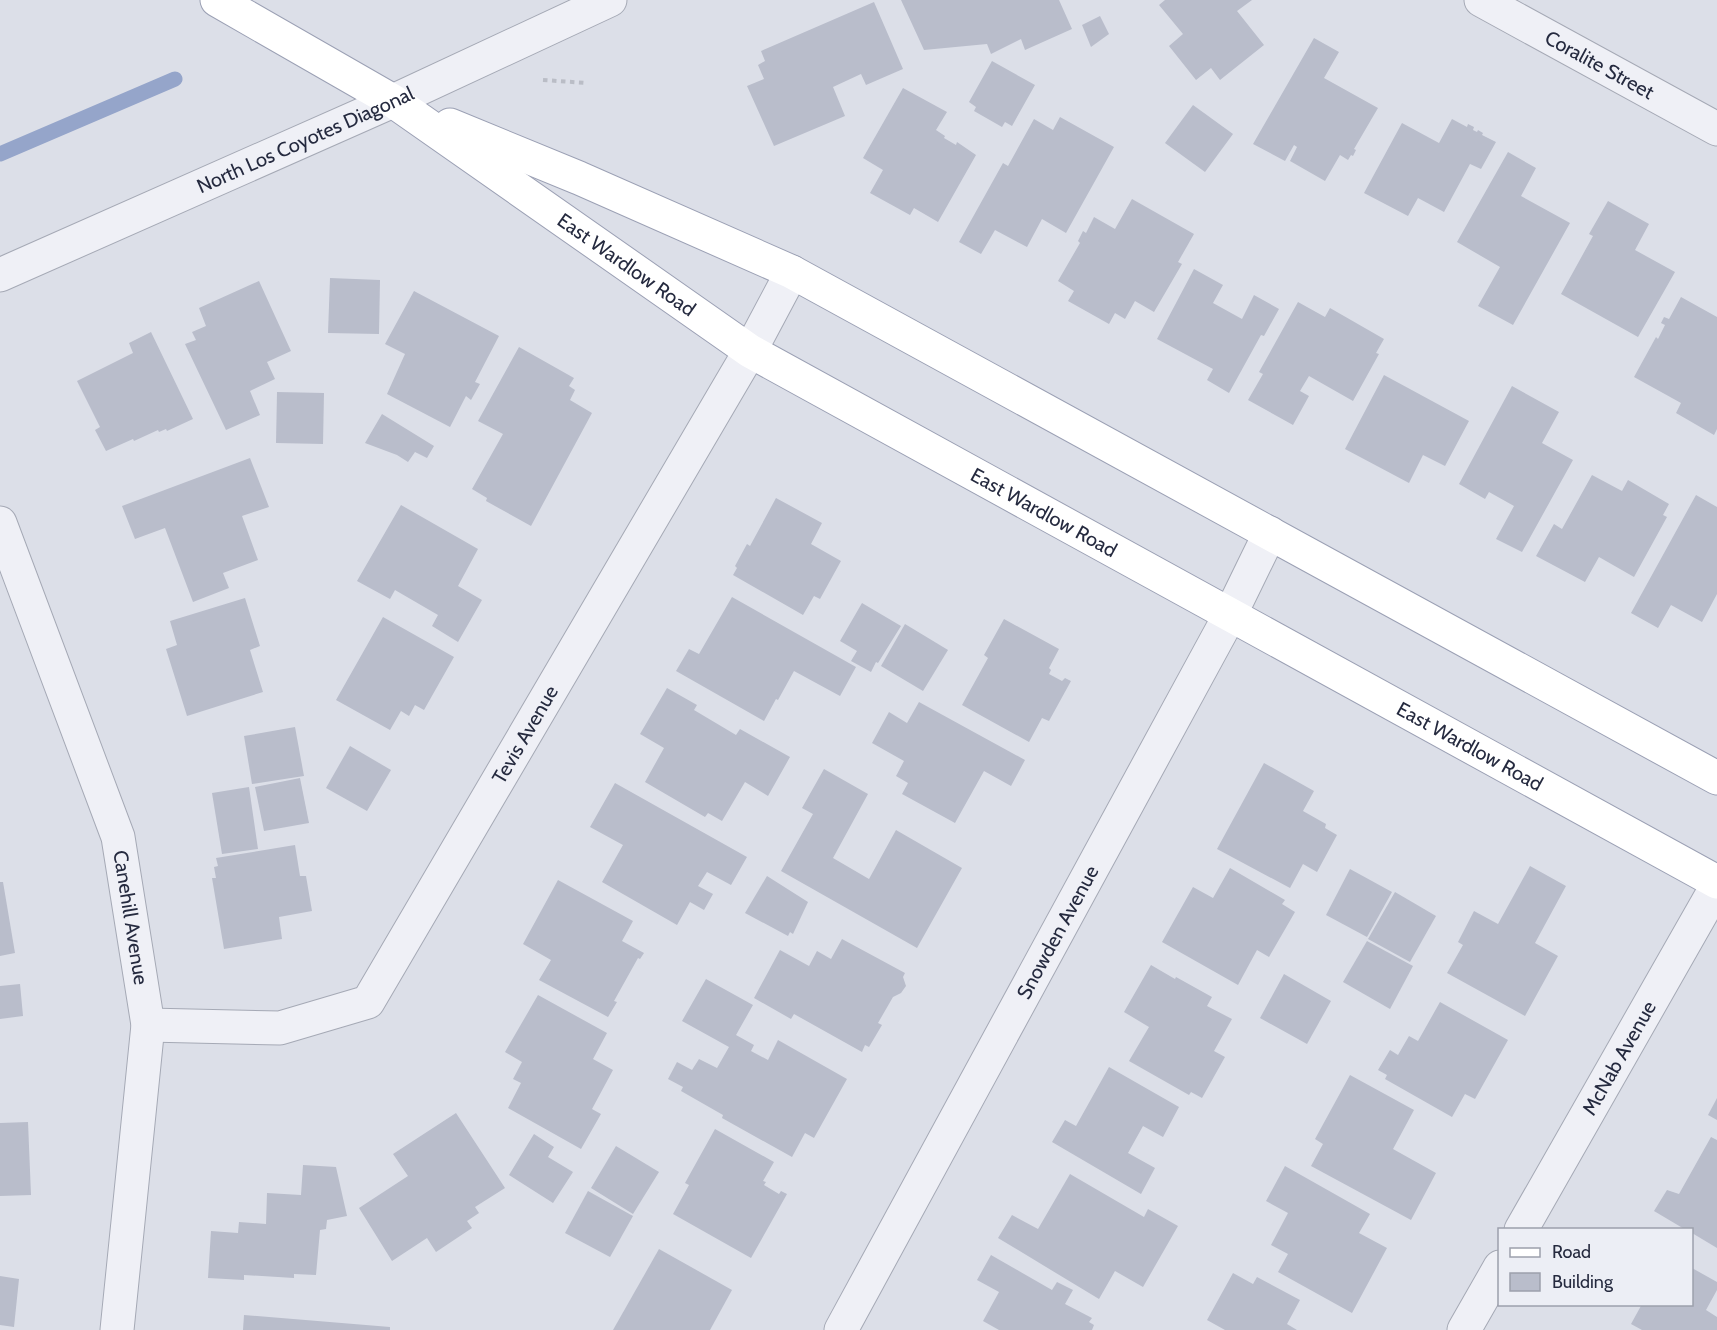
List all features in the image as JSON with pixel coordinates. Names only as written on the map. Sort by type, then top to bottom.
[{"type":"main road","name":"East Wardlow Road","points":[[217,0],[393,101],[750,351],[1717,884]]},
{"type":"main road","name":"East Wardlow Road","points":[[393,101],[579,178],[792,272],[1717,778]]},
{"type":"street","name":"North Los Coyotes Diagonal","points":[[0,275],[393,101],[610,0]]},
{"type":"street","name":"Coralite Street","points":[[1481,0],[1717,129]]},
{"type":"street","name":"Tevis Avenue","points":[[148,1025],[280,1028],[369,1002],[750,351],[792,272]]},
{"type":"street","name":"Canehill Avenue","points":[[0,524],[118,837],[148,1025],[117,1330]]},
{"type":"street","name":"Snowden Avenue","points":[[841,1330],[1230,615],[1270,533]]},
{"type":"street","name":"McNab Avenue","points":[[1522,1228],[1717,884]]},
{"type":"street","points":[[1464,1330],[1498,1271]]},
{"type":"path","points":[[541,80],[587,83]]},
{"type":"building","points":[[901,0],[1059,0],[1072,29],[1025,50],[1021,39],[991,54],[987,44],[924,50]]},
{"type":"building","points":[[1165,0],[1252,0],[1237,11],[1264,45],[1220,80],[1211,68],[1196,80],[1169,46],[1183,34],[1159,5]]},
{"type":"building","points":[[874,2],[903,69],[866,85],[861,74],[833,87],[845,116],[774,146],[747,86],[764,79],[758,65],[765,61],[761,51]]},
{"type":"building","points":[[1100,16],[1109,34],[1091,47],[1082,25]]},
{"type":"building","points":[[1314,38],[1339,52],[1324,78],[1378,108],[1354,149],[1356,150],[1353,156],[1351,155],[1348,160],[1340,155],[1325,181],[1290,161],[1297,147],[1294,145],[1285,161],[1253,144]]},
{"type":"building","points":[[992,61],[1035,85],[1012,126],[1005,122],[1002,127],[974,111],[976,107],[969,102]]},
{"type":"building","points":[[903,88],[947,112],[936,130],[945,136],[944,138],[956,145],[957,142],[976,155],[938,222],[914,208],[910,215],[870,193],[883,170],[863,158]]},
{"type":"building","points":[[1193,105],[1233,134],[1205,172],[1165,143]]},
{"type":"building","points":[[1060,117],[1114,147],[1066,233],[1042,219],[1027,247],[995,230],[981,254],[959,242],[1003,163],[1008,166],[1034,119],[1053,130]]},
{"type":"building","points":[[1452,119],[1467,127],[1468,124],[1474,127],[1473,130],[1477,132],[1478,130],[1483,133],[1482,135],[1496,142],[1481,169],[1470,164],[1444,212],[1418,198],[1408,216],[1364,193],[1402,123],[1439,143]]},
{"type":"building","points":[[1508,152],[1536,168],[1521,196],[1570,223],[1513,325],[1478,306],[1500,267],[1457,242]]},
{"type":"building","points":[[1132,199],[1194,234],[1178,262],[1182,264],[1154,312],[1135,301],[1125,319],[1115,313],[1109,324],[1068,301],[1074,291],[1058,281],[1080,243],[1078,241],[1083,231],[1086,233],[1094,217],[1115,229]]},
{"type":"building","points":[[1608,201],[1649,224],[1635,250],[1675,272],[1638,337],[1561,294],[1593,236],[1589,234]]},
{"type":"building","points":[[1194,269],[1223,285],[1213,303],[1242,319],[1254,295],[1279,309],[1264,336],[1261,335],[1229,393],[1207,380],[1213,369],[1157,339]]},
{"type":"building","points":[[330,278],[380,280],[379,334],[328,333]]},
{"type":"building","points":[[259,281],[291,351],[267,362],[275,379],[250,391],[260,415],[226,430],[185,344],[196,340],[192,332],[206,326],[199,308]]},
{"type":"building","points":[[414,291],[499,336],[475,382],[480,384],[471,400],[466,396],[450,427],[387,394],[405,354],[385,344]]},
{"type":"building","points":[[1681,297],[1717,317],[1717,429],[1714,435],[1676,413],[1681,403],[1634,377],[1665,325],[1661,323],[1664,317],[1669,319]]},
{"type":"building","points":[[1298,302],[1325,317],[1330,308],[1384,339],[1376,353],[1379,354],[1353,401],[1309,376],[1300,391],[1309,396],[1293,425],[1248,400],[1263,374],[1259,372]]},
{"type":"building","points":[[151,332],[193,419],[167,431],[166,429],[159,432],[158,430],[106,451],[95,430],[100,427],[77,381],[133,353],[129,343]]},
{"type":"building","points":[[519,347],[574,378],[569,386],[575,390],[570,400],[592,413],[531,526],[486,501],[487,498],[472,489],[503,434],[478,421]]},
{"type":"building","points":[[1384,375],[1469,421],[1445,466],[1423,455],[1409,483],[1345,449]]},
{"type":"building","points":[[1512,386],[1559,412],[1542,443],[1573,460],[1522,552],[1496,539],[1514,506],[1489,492],[1485,499],[1459,484]]},
{"type":"building","points":[[277,392],[324,393],[323,444],[276,443]]},
{"type":"building","points":[[382,414],[434,446],[427,458],[415,452],[408,462],[397,455],[365,443]]},
{"type":"building","points":[[250,458],[269,507],[242,516],[258,560],[223,573],[229,588],[193,602],[165,528],[135,539],[122,506]]},
{"type":"building","points":[[1592,475],[1622,491],[1628,480],[1669,504],[1663,515],[1667,517],[1634,577],[1599,557],[1585,582],[1536,556],[1554,524],[1562,529]]},
{"type":"building","points":[[1696,495],[1717,507],[1717,594],[1702,622],[1671,605],[1658,628],[1631,613]]},
{"type":"building","points":[[776,498],[822,523],[811,544],[841,561],[820,599],[814,596],[803,615],[733,575],[737,568],[735,566],[747,544],[750,546]]},
{"type":"building","points":[[401,505],[478,549],[458,586],[482,600],[458,642],[432,626],[438,615],[395,590],[390,599],[357,581]]},
{"type":"building","points":[[732,597],[856,667],[840,696],[794,671],[764,721],[676,671],[689,649],[699,654]]},
{"type":"building","points":[[245,598],[260,646],[250,650],[263,692],[187,716],[166,649],[177,645],[170,621]]},
{"type":"building","points":[[862,603],[901,626],[871,672],[851,661],[857,651],[840,641]]},
{"type":"building","points":[[383,617],[454,657],[424,710],[415,705],[409,716],[401,711],[390,730],[336,700]]},
{"type":"building","points":[[1004,619],[1059,649],[1049,668],[1051,670],[1049,674],[1062,681],[1065,678],[1071,681],[1049,721],[1042,718],[1029,742],[962,705],[988,658],[984,655]]},
{"type":"building","points":[[905,624],[948,650],[923,691],[881,666]]},
{"type":"building","points":[[667,688],[697,705],[694,710],[736,735],[740,729],[790,757],[768,796],[745,782],[722,821],[708,813],[705,817],[645,782],[664,748],[640,734]]},
{"type":"building","points":[[919,702],[1025,760],[1011,786],[984,771],[955,823],[902,794],[908,783],[896,776],[904,761],[872,743],[889,712],[907,723]]},
{"type":"building","points":[[295,727],[304,776],[252,784],[244,736]]},
{"type":"building","points":[[350,746],[391,770],[367,811],[326,788]]},
{"type":"building","points":[[1264,763],[1314,791],[1303,811],[1326,824],[1325,828],[1337,835],[1317,872],[1303,864],[1290,888],[1217,849]]},
{"type":"building","points":[[824,769],[868,794],[833,858],[869,879],[896,830],[962,868],[917,948],[781,871],[813,814],[802,808]]},
{"type":"building","points":[[300,778],[309,823],[264,831],[255,787]]},
{"type":"building","points":[[615,783],[747,857],[731,885],[707,872],[698,886],[713,894],[704,910],[690,902],[677,925],[602,882],[623,845],[590,827]]},
{"type":"building","points":[[249,787],[258,849],[222,854],[212,793]]},
{"type":"building","points":[[295,845],[300,876],[306,876],[312,911],[279,917],[282,939],[224,949],[212,878],[216,878],[214,867],[218,866],[216,858]]},
{"type":"building","points":[[1530,866],[1566,886],[1535,943],[1558,956],[1525,1016],[1447,973],[1463,945],[1458,942],[1474,911],[1498,924]]},
{"type":"building","points":[[1230,868],[1285,900],[1282,904],[1295,912],[1269,957],[1257,950],[1238,985],[1162,942],[1193,887],[1213,898]]},
{"type":"building","points":[[1350,869],[1392,892],[1367,937],[1326,915]]},
{"type":"building","points":[[767,876],[808,902],[793,934],[790,932],[788,936],[745,913]]},
{"type":"building","points":[[558,880],[633,921],[622,941],[644,953],[640,959],[638,958],[614,1001],[617,1002],[608,1017],[539,980],[551,960],[523,944]]},
{"type":"building","points":[[0,882],[3,882],[15,953],[0,956]]},
{"type":"building","points":[[1395,892],[1436,916],[1410,962],[1368,939]]},
{"type":"building","points":[[842,939],[905,973],[903,977],[906,986],[901,993],[893,997],[878,1023],[882,1025],[869,1047],[865,1045],[862,1052],[794,1014],[791,1019],[754,998],[780,950],[809,966],[817,951],[831,959]]},
{"type":"building","points":[[1367,941],[1413,966],[1390,1009],[1343,982]]},
{"type":"building","points":[[1151,965],[1212,997],[1207,1006],[1232,1019],[1214,1051],[1225,1057],[1202,1098],[1191,1092],[1189,1095],[1129,1061],[1149,1027],[1124,1012]]},
{"type":"building","points":[[1284,974],[1331,1001],[1307,1044],[1260,1018]]},
{"type":"building","points":[[706,979],[753,1005],[736,1035],[754,1045],[751,1051],[768,1060],[778,1040],[847,1079],[814,1138],[805,1133],[792,1157],[722,1118],[723,1115],[681,1091],[683,1087],[668,1079],[677,1062],[692,1070],[699,1059],[717,1068],[729,1047],[682,1021]]},
{"type":"building","points":[[20,984],[23,1016],[0,1019],[0,986]]},
{"type":"building","points":[[538,995],[607,1033],[593,1059],[613,1070],[592,1109],[601,1114],[581,1149],[508,1108],[521,1083],[513,1079],[522,1062],[505,1052]]},
{"type":"building","points":[[1440,1002],[1508,1040],[1475,1099],[1465,1094],[1452,1117],[1385,1079],[1387,1075],[1378,1070],[1390,1050],[1398,1055],[1409,1036],[1418,1041]]},
{"type":"building","points":[[1109,1067],[1179,1107],[1163,1137],[1143,1126],[1128,1153],[1155,1168],[1141,1194],[1052,1142],[1065,1120],[1076,1126]]},
{"type":"building","points":[[1350,1075],[1414,1110],[1393,1149],[1436,1173],[1411,1220],[1311,1166],[1323,1144],[1315,1139]]},
{"type":"building","points":[[1717,1098],[1717,1120],[1708,1115]]},
{"type":"building","points":[[456,1113],[505,1188],[475,1207],[479,1213],[467,1221],[472,1228],[436,1252],[427,1238],[392,1261],[359,1208],[408,1176],[393,1154]]},
{"type":"building","points":[[28,1122],[31,1195],[0,1196],[0,1123]]},
{"type":"building","points":[[715,1129],[774,1162],[763,1181],[766,1182],[764,1185],[779,1194],[781,1191],[787,1194],[751,1258],[673,1214],[689,1185],[685,1183]]},
{"type":"building","points":[[534,1134],[554,1147],[548,1157],[573,1172],[553,1203],[509,1175]]},
{"type":"building","points":[[1711,1137],[1717,1140],[1717,1248],[1693,1234],[1693,1228],[1683,1228],[1654,1211],[1667,1190],[1679,1194]]},
{"type":"building","points":[[616,1146],[659,1172],[633,1214],[591,1188]]},
{"type":"building","points":[[303,1165],[336,1167],[347,1216],[327,1220],[326,1229],[320,1230],[316,1275],[294,1274],[294,1278],[244,1275],[244,1280],[208,1278],[211,1231],[238,1233],[239,1222],[266,1224],[267,1193],[301,1195]]},
{"type":"building","points":[[1285,1166],[1370,1214],[1359,1233],[1387,1248],[1352,1313],[1278,1272],[1288,1254],[1271,1245],[1288,1213],[1266,1201]]},
{"type":"building","points":[[1070,1174],[1144,1217],[1148,1209],[1178,1226],[1143,1287],[1115,1271],[1099,1299],[998,1238],[1012,1215],[1038,1229]]},
{"type":"building","points":[[588,1191],[633,1216],[610,1257],[565,1233]]},
{"type":"building","points":[[659,1249],[732,1290],[710,1330],[613,1330]]},
{"type":"building","points":[[991,1255],[1052,1290],[1057,1282],[1073,1290],[1065,1304],[1092,1318],[1089,1322],[1094,1325],[1092,1330],[999,1330],[983,1321],[999,1292],[977,1280]]},
{"type":"building","points":[[1693,1269],[1717,1282],[1717,1290],[1706,1310],[1717,1317],[1717,1330],[1642,1330],[1631,1324],[1641,1306],[1693,1306]]},
{"type":"building","points":[[1233,1273],[1253,1284],[1257,1277],[1300,1300],[1287,1324],[1297,1330],[1225,1330],[1207,1320]]},
{"type":"building","points":[[0,1276],[19,1279],[14,1327],[0,1325]]},
{"type":"building","points":[[244,1315],[390,1327],[390,1330],[243,1330]]},
{"type":"waterway","points":[[0,154],[175,79]]}]
